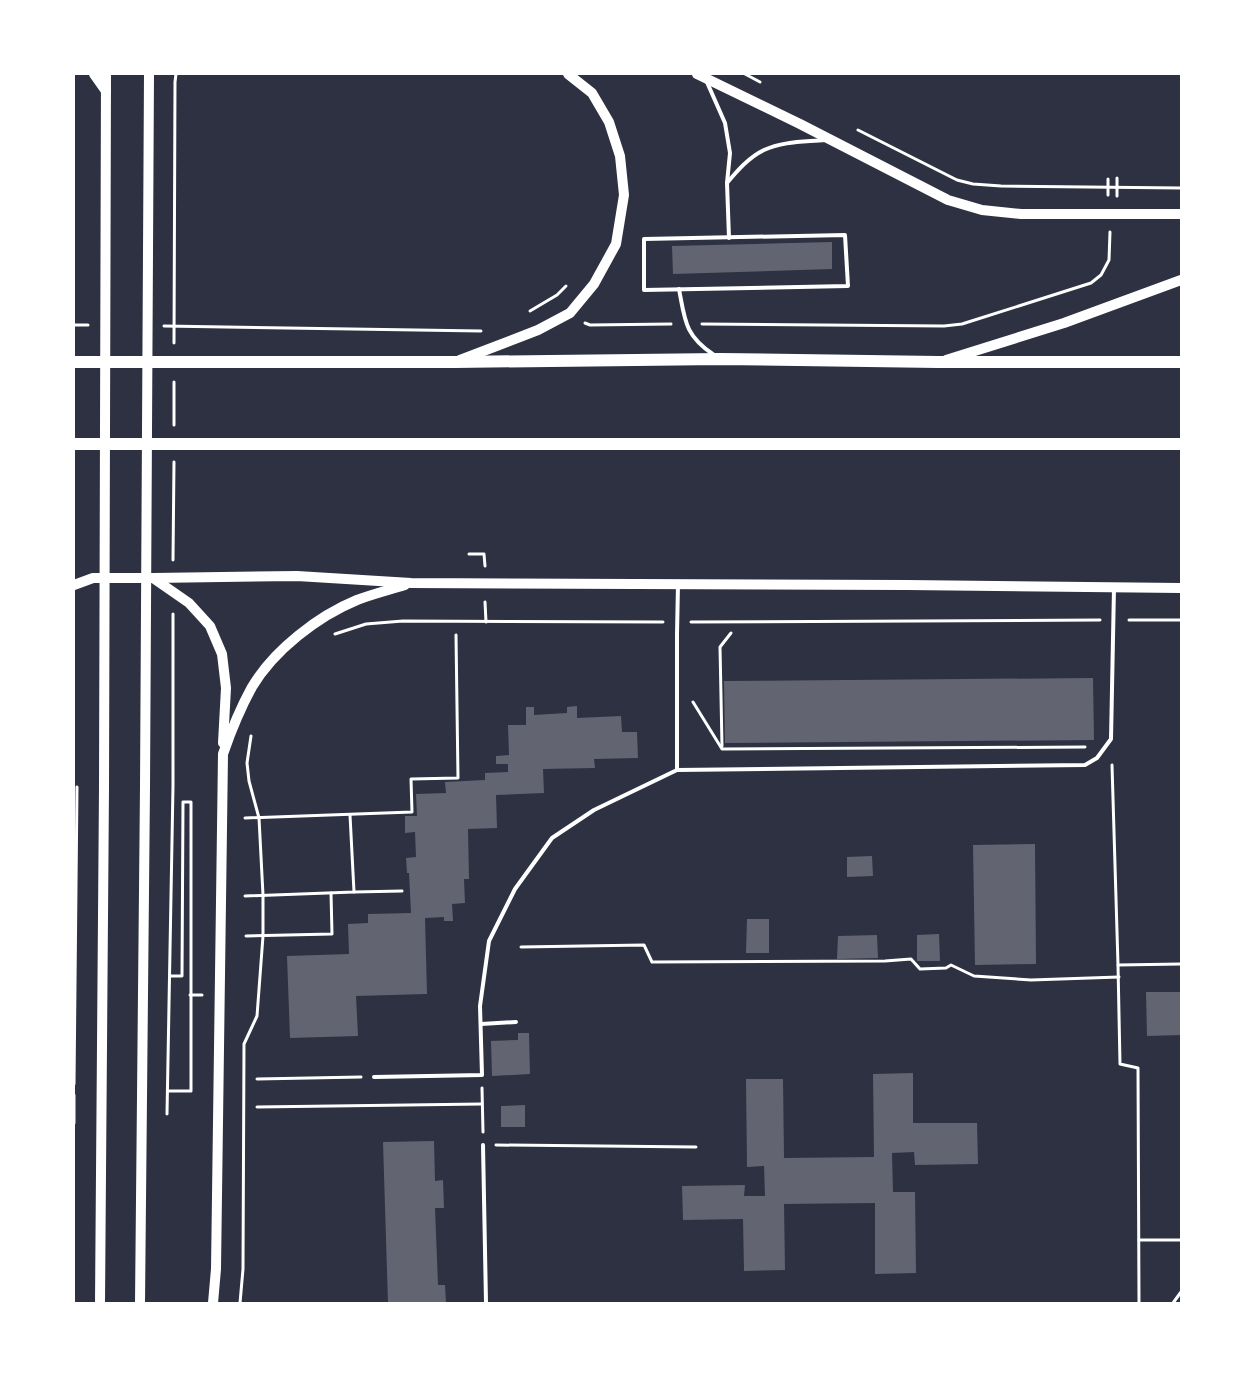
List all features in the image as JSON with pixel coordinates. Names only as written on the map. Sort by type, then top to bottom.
[{"type":"main road","points":[[94,74],[106,92]]},
{"type":"main road","points":[[100,1303],[106,74]]},
{"type":"main road","points":[[140,1303],[145,787],[148,74]]},
{"type":"main road","points":[[454,362],[538,330],[570,313],[594,284],[616,244],[624,196],[620,156],[609,122],[592,93],[568,74]]},
{"type":"main road","points":[[701,76],[948,200],[982,210],[1021,214],[1181,214]]},
{"type":"main road","points":[[938,362],[1064,323],[1181,280]]},
{"type":"main road","points":[[74,362],[454,362],[720,359],[938,362],[1181,362]]},
{"type":"main road","points":[[74,444],[1181,444]]},
{"type":"main road","points":[[74,585],[93,578],[297,576],[411,583],[1181,588]]},
{"type":"main road","points":[[153,578],[189,603],[210,626],[222,654],[226,688],[223,754],[216,1249],[213,1303]]},
{"type":"main road","points":[[223,754],[237,717],[253,685],[270,663],[297,636],[324,616],[357,600],[411,583]]},
{"type":"lane","points":[[701,76],[725,123],[730,153],[727,183],[729,238]]},
{"type":"lane","points":[[727,183],[742,166],[764,150],[786,144],[830,140]]},
{"type":"lane","points":[[845,235],[848,286],[679,290],[644,290],[644,239],[845,235]]},
{"type":"lane","points":[[679,290],[686,324],[701,347],[720,359]]},
{"type":"lane","points":[[677,770],[678,584]]},
{"type":"lane","points":[[374,1077],[482,1075],[480,1006],[489,941],[515,889],[552,838],[594,810],[677,770],[1085,765],[1097,758],[1111,739],[1114,588]]},
{"type":"lane","points":[[481,1024],[516,1022]]},
{"type":"lane","points":[[483,1145],[486,1303]]},
{"type":"path","points":[[175,144],[176,74]]},
{"type":"path","points":[[746,74],[760,82]]},
{"type":"path","points":[[855,129],[958,180],[973,184],[1181,188]]},
{"type":"path","points":[[590,325],[934,326],[962,324],[1091,283],[1101,275],[1109,260],[1111,236]]},
{"type":"path","points":[[526,313],[557,295],[569,283]]},
{"type":"path","points":[[74,325],[94,325]]},
{"type":"path","points":[[163,326],[462,331],[488,329]]},
{"type":"path","points":[[330,637],[366,624],[403,621],[1181,620]]},
{"type":"path","points":[[722,749],[720,647],[731,633]]},
{"type":"path","points":[[246,818],[412,812],[411,779],[458,778],[456,635]]},
{"type":"path","points":[[692,700],[722,749]]},
{"type":"path","points":[[240,1303],[243,1270],[244,1044],[257,1016],[263,936],[259,818],[249,781],[247,763],[252,731]]},
{"type":"path","points":[[1111,739],[1120,1064],[1138,1068],[1139,1303]]},
{"type":"path","points":[[722,749],[1094,747]]},
{"type":"path","points":[[167,1114],[173,786]]},
{"type":"path","points":[[74,1084],[77,787]]},
{"type":"path","points":[[168,1092],[191,1091],[191,802],[183,802],[182,976],[170,976]]},
{"type":"path","points":[[350,815],[354,892]]},
{"type":"path","points":[[245,896],[402,890]]},
{"type":"path","points":[[246,936],[332,934],[331,893]]},
{"type":"path","points":[[521,947],[644,945],[652,962],[885,961],[911,959],[920,969],[946,968],[951,965],[974,976],[1032,980],[1119,977]]},
{"type":"path","points":[[1118,965],[1181,964]]},
{"type":"path","points":[[482,1075],[483,1145],[696,1147]]},
{"type":"path","points":[[256,1079],[374,1077]]},
{"type":"path","points":[[74,1095],[74,1123]]},
{"type":"path","points":[[257,1107],[482,1104]]},
{"type":"path","points":[[1139,1240],[1181,1240]]},
{"type":"path","points":[[1173,1303],[1181,1292]]},
{"type":"building","points":[[832,242],[832,269],[673,274],[672,246]]},
{"type":"building","points":[[1093,678],[1094,740],[725,743],[724,681]]},
{"type":"building","points":[[577,706],[577,718],[621,716],[622,732],[637,732],[638,758],[594,759],[595,768],[543,769],[544,793],[496,795],[497,828],[468,829],[469,879],[464,879],[465,903],[452,904],[453,921],[444,921],[444,917],[425,918],[427,994],[356,996],[358,1036],[290,1038],[287,956],[349,954],[348,924],[368,923],[368,914],[411,913],[409,873],[407,873],[406,858],[416,857],[415,832],[405,833],[405,816],[417,816],[416,794],[446,793],[445,782],[485,780],[485,773],[508,772],[508,764],[496,764],[496,756],[509,755],[508,725],[526,725],[526,707],[534,707],[534,715],[567,713],[567,707]]},
{"type":"building","points":[[1035,844],[1036,964],[975,965],[973,845]]},
{"type":"building","points":[[872,856],[873,876],[847,877],[847,857]]},
{"type":"building","points":[[747,919],[769,919],[769,953],[746,953]]},
{"type":"building","points":[[939,934],[940,961],[917,961],[917,935]]},
{"type":"building","points":[[877,935],[878,958],[837,959],[838,936]]},
{"type":"building","points":[[1146,992],[1181,992],[1181,1035],[1147,1036]]},
{"type":"building","points":[[518,1033],[529,1033],[530,1074],[492,1076],[491,1041],[518,1040]]},
{"type":"building","points":[[913,1073],[913,1123],[977,1123],[978,1164],[915,1165],[914,1152],[892,1153],[893,1192],[915,1192],[916,1273],[875,1274],[875,1203],[784,1204],[785,1270],[744,1271],[743,1219],[683,1220],[682,1186],[745,1185],[744,1196],[765,1196],[764,1166],[747,1167],[746,1079],[783,1079],[784,1158],[874,1157],[873,1074]]},
{"type":"building","points":[[525,1105],[525,1127],[501,1127],[501,1106]]},
{"type":"building","points":[[434,1141],[435,1181],[443,1180],[444,1208],[435,1208],[438,1285],[445,1285],[446,1303],[388,1303],[383,1142]]}]
